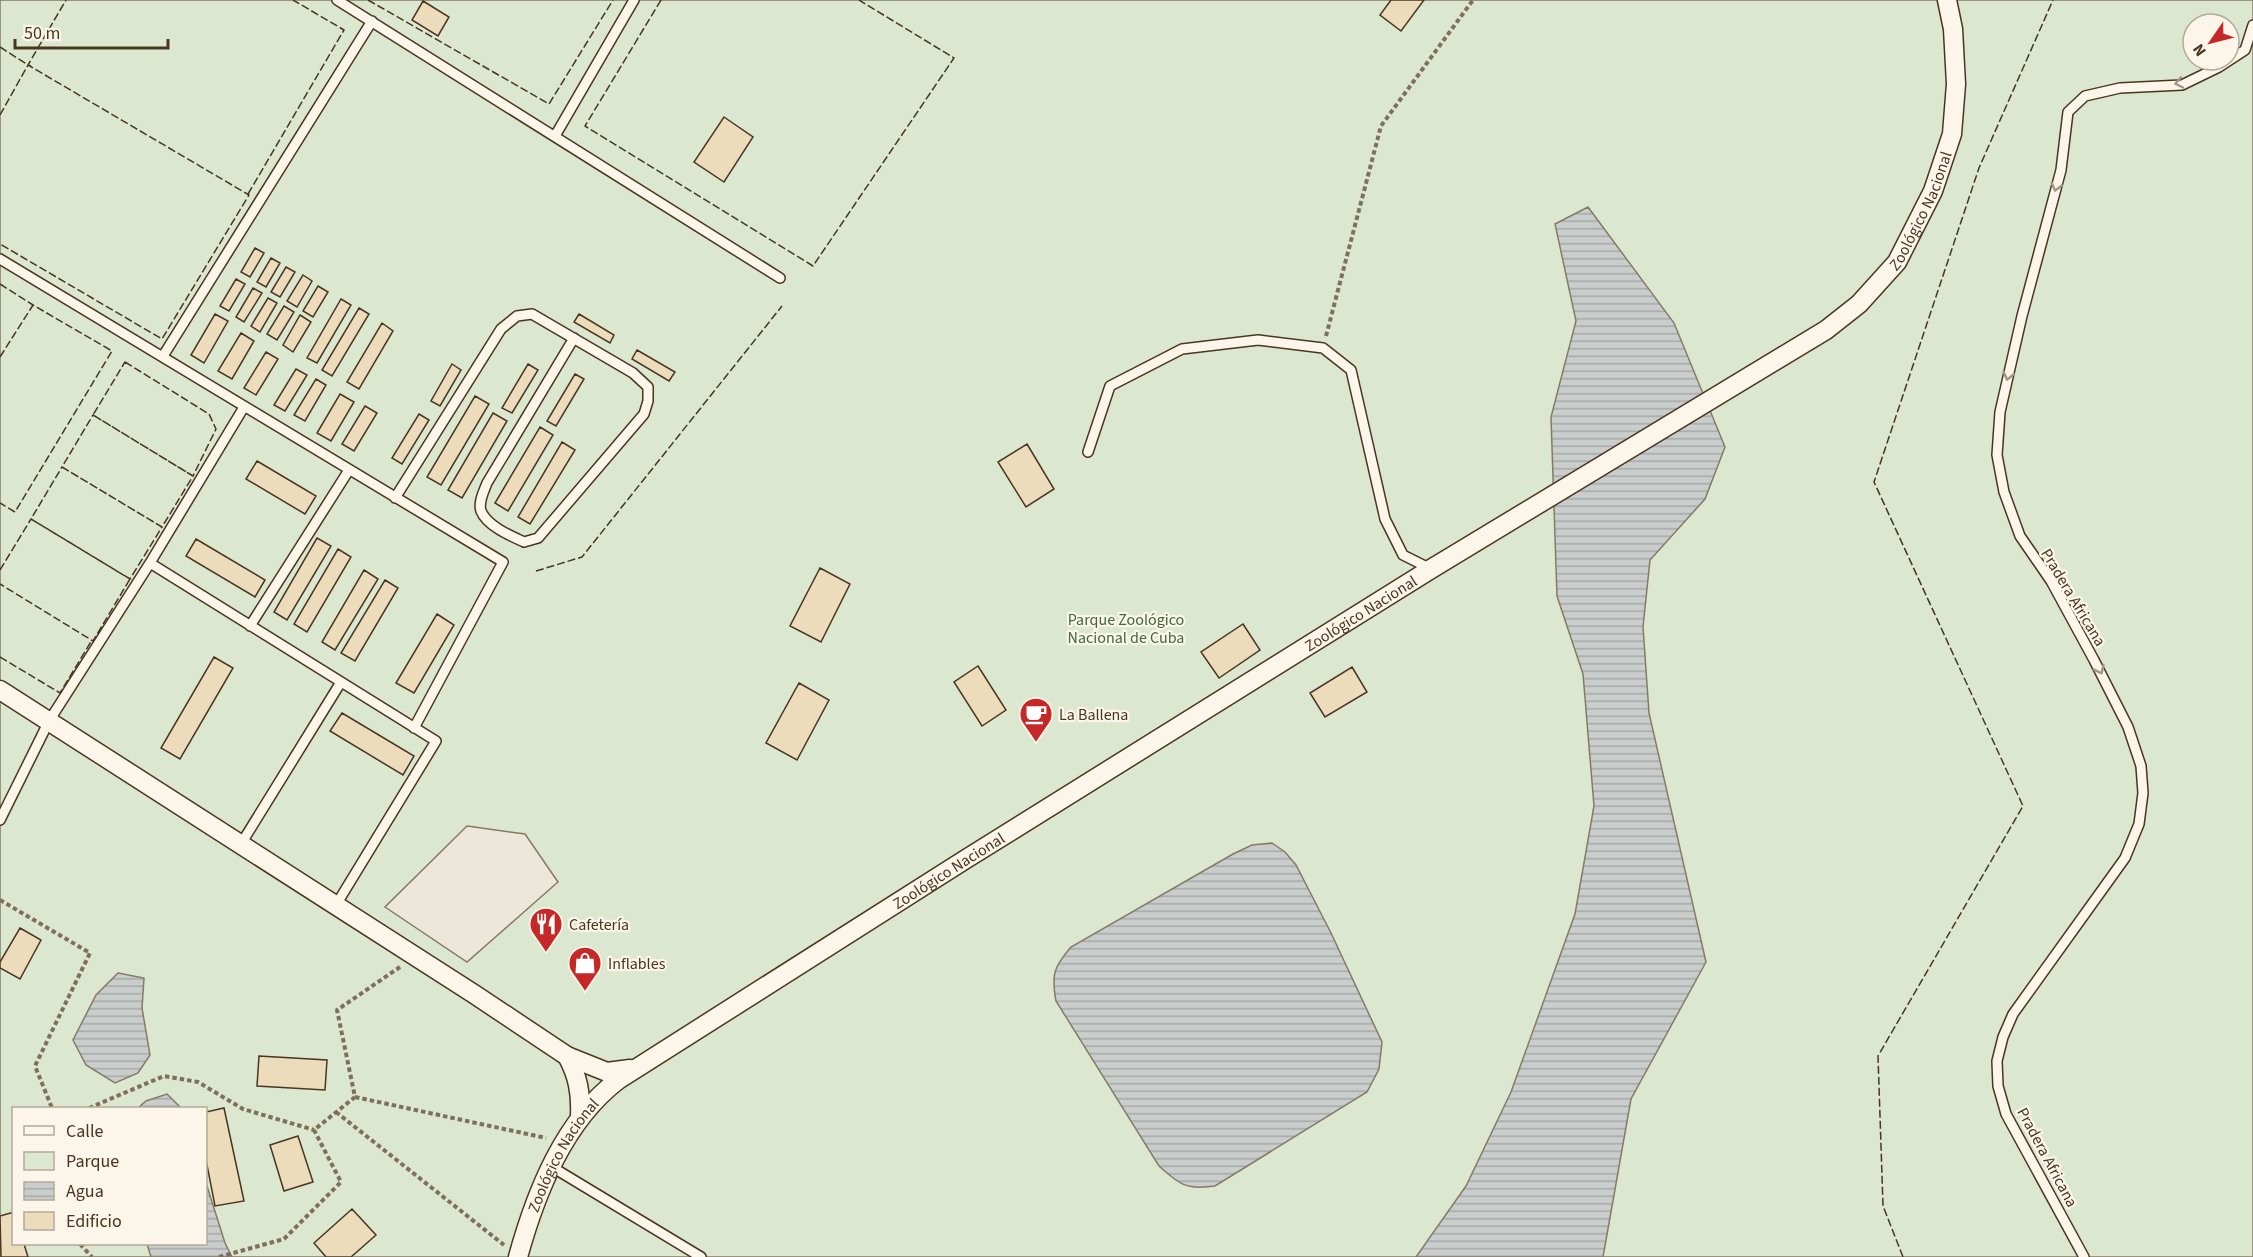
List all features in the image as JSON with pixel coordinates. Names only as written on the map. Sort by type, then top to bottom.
[{"type":"street","name":"Zoológico Nacional","points":[[518,1257],[525,1233],[552,1167],[565,1142],[580,1116],[606,1089],[966,859],[1431,569],[1826,330],[1859,304],[1897,262],[1933,191],[1952,134],[1956,84],[1953,29],[1947,0]]},
{"type":"street","points":[[0,690],[416,956],[567,1056],[607,1072],[620,1072],[642,1066]]},
{"type":"street","points":[[567,1056],[579,1086],[580,1116]]},
{"type":"lane","points":[[337,0],[780,278]]},
{"type":"lane","points":[[555,136],[634,0]]},
{"type":"lane","points":[[164,356],[372,21]]},
{"type":"lane","name":"Pradera Africana","points":[[2084,1257],[2007,1114],[1998,1086],[1997,1061],[2003,1037],[2013,1014],[2125,858],[2139,824],[2144,793],[2141,766],[2128,727],[2050,581],[2020,536],[2004,492],[1997,455],[2000,412],[2022,316],[2061,170],[2068,112],[2085,96],[2120,88],[2182,85],[2219,67],[2245,50],[2253,25]]},
{"type":"lane","points":[[0,259],[503,562],[414,728]]},
{"type":"lane","points":[[395,498],[501,328],[517,316],[532,314],[574,338],[633,373],[648,387],[648,401],[644,414],[538,538],[524,542],[491,523],[481,511],[481,500],[487,483],[574,338]]},
{"type":"lane","points":[[1088,452],[1110,386],[1182,349],[1258,340],[1323,348],[1351,369],[1385,519],[1403,555],[1431,569]]},
{"type":"lane","points":[[0,820],[49,721],[150,563],[244,407]]},
{"type":"lane","points":[[250,626],[349,470]]},
{"type":"lane","points":[[150,563],[436,741],[336,905]]},
{"type":"lane","points":[[241,844],[341,682]]},
{"type":"lane","points":[[552,1167],[701,1257]]},
{"type":"path","points":[[1323,348],[1381,126],[1473,0]]},
{"type":"path","points":[[0,900],[90,953],[35,1066],[52,1107]]},
{"type":"path","points":[[355,1096],[337,1010],[416,956]]},
{"type":"path","points":[[91,1107],[164,1076],[198,1082],[243,1109],[314,1130],[342,1182],[284,1239],[219,1257]]},
{"type":"path","points":[[314,1130],[355,1096]]},
{"type":"path","points":[[355,1096],[565,1142]]},
{"type":"path","points":[[336,1112],[518,1257]]},
{"type":"path","points":[[81,1245],[92,1257]]},
{"type":"green space","name":"Parque Zoológico Nacional de Cuba","points":[[0,0],[2253,0],[2253,1257],[0,1257]]},
{"type":"shaded area","points":[[467,826],[525,834],[558,882],[467,962],[385,907]]},
{"type":"water","points":[[1588,207],[1674,323],[1725,447],[1705,499],[1650,560],[1643,627],[1649,713],[1706,962],[1631,1099],[1603,1257],[1416,1257],[1466,1186],[1511,1092],[1575,914],[1594,806],[1583,674],[1557,596],[1551,417],[1576,321],[1555,224]]},
{"type":"water","points":[[1272,843],[1285,852],[1296,865],[1331,933],[1382,1042],[1379,1069],[1367,1092],[1215,1186],[1184,1185],[1159,1166],[1056,1001],[1055,971],[1071,947],[1233,854],[1252,845]]},
{"type":"water","points":[[118,973],[144,978],[142,1008],[150,1055],[138,1073],[115,1083],[86,1065],[73,1040],[96,995]]},
{"type":"water","points":[[167,1094],[180,1107],[139,1107],[146,1101]]},
{"type":"water","points":[[207,1186],[225,1243],[232,1257],[151,1257],[147,1245],[207,1245]]},
{"type":"building","points":[[1391,0],[1424,0],[1401,31],[1380,15]]},
{"type":"building","points":[[423,1],[449,17],[438,36],[412,20]]},
{"type":"building","points":[[724,117],[753,137],[724,182],[694,162]]},
{"type":"building","points":[[255,248],[264,253],[250,277],[241,272]]},
{"type":"building","points":[[271,258],[280,263],[266,287],[257,282]]},
{"type":"building","points":[[286,267],[295,272],[280,297],[271,292]]},
{"type":"building","points":[[303,275],[312,281],[297,307],[287,301]]},
{"type":"building","points":[[236,279],[245,284],[229,311],[220,306]]},
{"type":"building","points":[[318,286],[328,292],[313,317],[303,311]]},
{"type":"building","points":[[253,288],[262,293],[244,322],[236,317]]},
{"type":"building","points":[[268,298],[277,303],[260,332],[251,326]]},
{"type":"building","points":[[341,299],[351,305],[317,363],[307,358]]},
{"type":"building","points":[[284,306],[294,312],[277,340],[267,334]]},
{"type":"building","points":[[359,308],[369,314],[332,376],[322,370]]},
{"type":"building","points":[[215,314],[228,321],[204,363],[191,355]]},
{"type":"building","points":[[579,314],[614,335],[610,343],[574,322]]},
{"type":"building","points":[[300,315],[311,322],[293,352],[283,345]]},
{"type":"building","points":[[382,323],[393,331],[359,389],[347,382]]},
{"type":"building","points":[[241,333],[254,341],[232,379],[218,371]]},
{"type":"building","points":[[637,350],[675,372],[669,381],[632,359]]},
{"type":"building","points":[[266,352],[278,359],[256,395],[244,388]]},
{"type":"building","points":[[452,364],[461,370],[440,406],[431,401]]},
{"type":"building","points":[[528,364],[538,370],[512,413],[502,408]]},
{"type":"building","points":[[296,369],[307,375],[285,411],[274,405]]},
{"type":"building","points":[[575,374],[584,379],[556,426],[547,421]]},
{"type":"building","points":[[316,379],[326,385],[305,421],[294,415]]},
{"type":"building","points":[[340,394],[354,402],[331,441],[317,433]]},
{"type":"building","points":[[475,396],[489,404],[441,485],[427,477]]},
{"type":"building","points":[[365,406],[377,413],[354,451],[342,444]]},
{"type":"building","points":[[493,413],[507,421],[462,498],[448,490]]},
{"type":"building","points":[[419,414],[429,420],[402,464],[392,458]]},
{"type":"building","points":[[540,427],[553,435],[508,511],[495,503]]},
{"type":"building","points":[[562,442],[575,450],[530,524],[518,517]]},
{"type":"building","points":[[1027,444],[1054,489],[1026,507],[998,462]]},
{"type":"building","points":[[257,461],[316,496],[305,514],[246,479]]},
{"type":"building","points":[[317,538],[331,546],[287,620],[274,612]]},
{"type":"building","points":[[196,539],[265,580],[255,597],[186,556]]},
{"type":"building","points":[[338,549],[351,557],[307,632],[294,624]]},
{"type":"building","points":[[820,568],[850,584],[821,642],[790,626]]},
{"type":"building","points":[[364,570],[378,579],[335,650],[322,642]]},
{"type":"building","points":[[385,580],[398,588],[355,661],[341,653]]},
{"type":"building","points":[[437,614],[454,625],[414,693],[396,683]]},
{"type":"building","points":[[1243,624],[1260,650],[1219,678],[1201,652]]},
{"type":"building","points":[[214,657],[233,668],[180,759],[161,748]]},
{"type":"building","points":[[978,666],[1006,710],[982,726],[954,682]]},
{"type":"building","points":[[1352,667],[1367,692],[1325,717],[1310,693]]},
{"type":"building","points":[[799,683],[829,700],[797,760],[766,743]]},
{"type":"building","points":[[342,713],[414,756],[403,775],[330,731]]},
{"type":"building","points":[[20,928],[41,940],[20,979],[0,968],[0,962]]},
{"type":"building","points":[[259,1056],[327,1060],[325,1090],[257,1086]]},
{"type":"building","points":[[224,1108],[244,1201],[215,1206],[207,1165],[207,1112]]},
{"type":"building","points":[[298,1136],[313,1182],[284,1191],[270,1145]]},
{"type":"building","points":[[352,1209],[376,1235],[351,1257],[326,1257],[314,1243]]},
{"type":"building","points":[[12,1213],[12,1245],[24,1245],[28,1257],[1,1257],[0,1216]]},
{"type":"fence","points":[[31,66],[28,65],[66,0]]},
{"type":"fence","points":[[248,194],[344,30],[293,0]]},
{"type":"fence","points":[[368,0],[549,104],[613,0]]},
{"type":"fence","points":[[661,0],[585,126],[813,266],[954,58],[859,0]]},
{"type":"fence","points":[[1903,1257],[1883,1206],[1878,1056],[2023,806],[1874,482],[1979,168],[2053,0]]},
{"type":"fence","points":[[0,47],[28,65]]},
{"type":"fence","points":[[0,115],[28,65],[249,195],[162,339],[0,244]]},
{"type":"fence","points":[[0,284],[33,305],[32,307]]},
{"type":"fence","points":[[0,357],[33,305],[112,351],[15,512],[0,503]]},
{"type":"fence","points":[[536,571],[582,557],[782,306]]},
{"type":"fence","points":[[125,362],[209,414],[216,429],[193,476],[93,415],[125,362]]},
{"type":"fence","points":[[93,415],[193,476],[162,527],[62,467],[93,415]]},
{"type":"fence","points":[[62,467],[162,527],[130,579],[31,519],[62,467]]},
{"type":"fence","points":[[0,570],[31,519],[130,579],[93,641],[0,584]]},
{"type":"fence","points":[[0,657],[60,693],[92,640]]},
{"type":"place","name":"La Ballena","points":[[1036,743]]},
{"type":"place","name":"Cafetería","points":[[546,953]]},
{"type":"place","name":"Inflables","points":[[585,992]]}]
